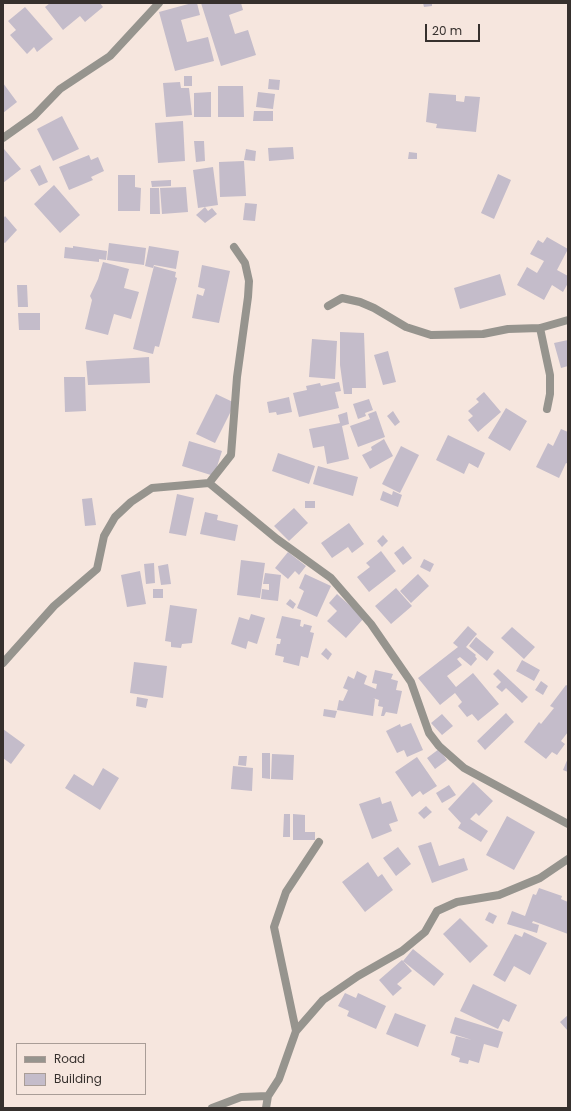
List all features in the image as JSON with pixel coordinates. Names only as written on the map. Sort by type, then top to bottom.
[{"type":"street","points":[[3,138],[34,116],[60,89],[110,56],[159,3]]},
{"type":"street","points":[[209,483],[231,455],[237,378],[248,297],[249,281],[245,263],[234,247]]},
{"type":"street","points":[[328,306],[342,298],[360,302],[374,308],[406,327],[431,334],[483,334],[508,329],[540,328],[568,320]]},
{"type":"street","points":[[540,328],[550,375],[550,394],[547,409]]},
{"type":"street","points":[[3,663],[54,606],[97,569],[104,536],[115,517],[132,502],[152,488],[209,483],[277,539],[331,578],[371,624],[411,682],[428,733],[439,746],[464,768],[568,824]]},
{"type":"street","points":[[296,1031],[274,927],[286,892],[319,842]]},
{"type":"street","points":[[266,1108],[268,1096],[279,1079],[296,1031],[323,1000],[358,976],[402,951],[425,932],[437,911],[457,902],[499,895],[533,881],[568,859]]},
{"type":"street","points":[[212,1108],[241,1097],[268,1096]]},
{"type":"building","points":[[50,3],[100,3],[103,7],[85,22],[80,16],[63,30],[45,7]]},
{"type":"building","points":[[197,3],[200,15],[181,20],[187,42],[208,37],[214,61],[175,71],[159,12]]},
{"type":"building","points":[[201,3],[241,3],[243,10],[229,15],[235,34],[248,30],[256,55],[221,66]]},
{"type":"building","points":[[423,3],[432,3],[432,6],[424,7]]},
{"type":"building","points":[[25,7],[53,39],[37,52],[34,47],[27,54],[10,35],[16,30],[8,21]]},
{"type":"building","points":[[184,76],[192,76],[192,86],[184,86]]},
{"type":"building","points":[[269,79],[280,80],[279,90],[268,89]]},
{"type":"building","points":[[180,82],[181,88],[189,88],[192,115],[166,117],[163,83]]},
{"type":"building","points":[[3,83],[17,102],[3,113]]},
{"type":"building","points":[[218,86],[243,86],[244,117],[218,117]]},
{"type":"building","points":[[211,92],[211,117],[194,117],[194,93]]},
{"type":"building","points":[[258,92],[275,94],[273,109],[256,107]]},
{"type":"building","points":[[429,93],[456,95],[456,101],[464,102],[465,96],[480,97],[476,132],[436,128],[437,124],[426,122]]},
{"type":"building","points":[[254,111],[273,111],[273,121],[253,121]]},
{"type":"building","points":[[62,116],[79,149],[53,161],[37,129]]},
{"type":"building","points":[[183,121],[185,161],[158,163],[155,123]]},
{"type":"building","points":[[194,141],[204,141],[205,161],[196,162]]},
{"type":"building","points":[[293,147],[294,159],[269,161],[268,148]]},
{"type":"building","points":[[4,149],[21,169],[3,183],[3,150]]},
{"type":"building","points":[[246,149],[256,151],[255,161],[244,160]]},
{"type":"building","points":[[409,152],[417,153],[417,159],[408,159]]},
{"type":"building","points":[[89,155],[91,160],[98,157],[104,171],[91,177],[93,180],[69,190],[59,167]]},
{"type":"building","points":[[244,161],[246,196],[220,197],[219,162]]},
{"type":"building","points":[[40,165],[48,182],[39,186],[30,170]]},
{"type":"building","points":[[213,167],[218,205],[198,208],[193,170]]},
{"type":"building","points":[[498,174],[511,180],[494,219],[481,213]]},
{"type":"building","points":[[118,175],[135,175],[135,187],[141,188],[140,211],[118,211]]},
{"type":"building","points":[[171,180],[171,186],[152,187],[151,181]]},
{"type":"building","points":[[54,185],[80,215],[60,233],[34,204]]},
{"type":"building","points":[[186,187],[188,212],[162,214],[160,188]]},
{"type":"building","points":[[150,188],[159,188],[160,214],[150,214]]},
{"type":"building","points":[[245,203],[257,204],[255,221],[243,220]]},
{"type":"building","points":[[205,207],[208,211],[212,208],[217,214],[205,223],[196,215]]},
{"type":"building","points":[[5,216],[17,230],[5,243],[3,242],[3,219]]},
{"type":"building","points":[[547,237],[568,249],[557,270],[568,276],[568,283],[563,292],[552,285],[544,300],[517,285],[527,267],[537,273],[544,261],[530,254],[538,240],[543,243]]},
{"type":"building","points":[[109,243],[146,248],[144,265],[107,260]]},
{"type":"building","points":[[73,246],[107,251],[106,260],[99,259],[99,262],[64,258],[65,247],[73,248]]},
{"type":"building","points":[[149,246],[179,251],[176,269],[154,265],[153,268],[145,266]]},
{"type":"building","points":[[103,262],[129,269],[124,288],[139,292],[131,319],[114,314],[108,335],[85,329],[92,300],[90,296],[98,279]]},
{"type":"building","points":[[202,265],[230,271],[219,323],[192,318],[197,294],[203,296],[205,289],[198,287]]},
{"type":"building","points":[[154,266],[176,272],[175,277],[177,278],[159,347],[155,346],[153,354],[133,349]]},
{"type":"building","points":[[500,274],[506,295],[460,309],[454,288]]},
{"type":"building","points":[[17,285],[27,285],[28,307],[18,307]]},
{"type":"building","points":[[18,313],[40,313],[40,330],[19,330]]},
{"type":"building","points":[[340,332],[364,333],[366,388],[352,388],[352,394],[344,394],[340,365]]},
{"type":"building","points":[[312,339],[337,341],[335,379],[309,377]]},
{"type":"building","points":[[568,340],[568,366],[561,368],[554,343]]},
{"type":"building","points":[[388,351],[396,382],[383,385],[374,355]]},
{"type":"building","points":[[149,357],[150,383],[88,385],[86,361]]},
{"type":"building","points":[[64,377],[85,377],[86,411],[65,412]]},
{"type":"building","points":[[339,382],[341,391],[335,392],[339,408],[299,417],[293,393],[307,390],[306,386],[320,383],[321,386]]},
{"type":"building","points":[[484,392],[501,412],[478,432],[468,420],[473,416],[468,411],[479,402],[476,399]]},
{"type":"building","points":[[216,394],[235,403],[215,443],[196,434]]},
{"type":"building","points":[[289,397],[292,412],[277,415],[276,412],[269,413],[267,402]]},
{"type":"building","points":[[369,399],[373,410],[365,413],[366,416],[358,419],[353,404]]},
{"type":"building","points":[[506,408],[527,421],[510,451],[488,438]]},
{"type":"building","points":[[376,411],[385,437],[358,447],[350,426],[370,419],[368,414]]},
{"type":"building","points":[[393,411],[400,422],[395,426],[387,416]]},
{"type":"building","points":[[347,412],[349,424],[342,426],[349,459],[327,464],[324,446],[313,448],[309,429],[340,423],[338,415]]},
{"type":"building","points":[[561,429],[568,432],[568,464],[566,463],[559,478],[536,467],[548,443],[553,446]]},
{"type":"building","points":[[448,435],[485,453],[478,468],[469,463],[464,474],[436,460]]},
{"type":"building","points":[[384,439],[393,456],[370,469],[362,455],[372,450],[371,447]]},
{"type":"building","points":[[189,441],[222,451],[214,476],[182,466]]},
{"type":"building","points":[[401,446],[419,455],[400,493],[382,484]]},
{"type":"building","points":[[278,453],[315,466],[309,484],[272,471]]},
{"type":"building","points":[[318,466],[358,477],[353,496],[313,484]]},
{"type":"building","points":[[383,491],[392,495],[393,491],[402,495],[398,507],[380,500]]},
{"type":"building","points":[[177,494],[194,498],[186,536],[169,533]]},
{"type":"building","points":[[92,498],[96,525],[85,526],[82,499]]},
{"type":"building","points":[[305,501],[315,501],[315,508],[305,508]]},
{"type":"building","points":[[294,508],[308,523],[289,541],[274,526]]},
{"type":"building","points":[[205,512],[218,515],[217,520],[238,525],[235,541],[200,534]]},
{"type":"building","points":[[349,523],[364,544],[352,553],[348,547],[332,558],[321,543]]},
{"type":"building","points":[[383,535],[388,541],[382,547],[377,541]]},
{"type":"building","points":[[403,546],[412,558],[403,565],[394,553]]},
{"type":"building","points":[[381,551],[396,571],[369,592],[357,577],[370,567],[366,563]]},
{"type":"building","points":[[288,552],[306,566],[299,575],[295,571],[288,579],[275,568]]},
{"type":"building","points":[[424,559],[434,564],[430,572],[420,567]]},
{"type":"building","points":[[241,560],[265,563],[260,598],[237,595]]},
{"type":"building","points":[[154,563],[155,583],[146,584],[144,564]]},
{"type":"building","points":[[168,564],[171,584],[161,585],[158,566]]},
{"type":"building","points":[[140,571],[146,604],[127,607],[121,575]]},
{"type":"building","points":[[265,573],[281,575],[278,601],[261,599],[262,589],[269,590],[269,584],[263,584]]},
{"type":"building","points":[[305,574],[331,586],[317,617],[297,608],[304,591],[299,588]]},
{"type":"building","points":[[418,574],[429,586],[411,603],[400,591]]},
{"type":"building","points":[[396,588],[412,606],[391,624],[375,606]]},
{"type":"building","points":[[153,589],[163,589],[163,598],[153,598]]},
{"type":"building","points":[[337,594],[364,618],[346,638],[327,621],[337,611],[329,603]]},
{"type":"building","points":[[290,599],[296,604],[293,609],[286,604]]},
{"type":"building","points":[[170,605],[197,609],[192,643],[182,644],[181,648],[171,647],[171,642],[165,641]]},
{"type":"building","points":[[251,614],[265,618],[257,644],[248,641],[246,649],[231,644],[239,617],[249,620]]},
{"type":"building","points":[[282,616],[301,620],[300,626],[303,627],[304,624],[312,626],[310,632],[314,633],[308,658],[301,656],[299,666],[283,662],[284,657],[275,655],[277,644],[280,644],[281,639],[276,638]]},
{"type":"building","points":[[468,626],[477,634],[466,647],[476,655],[475,656],[477,659],[471,666],[460,657],[457,659],[462,665],[447,676],[456,687],[473,673],[499,704],[478,721],[472,714],[467,717],[458,706],[462,702],[455,693],[440,705],[418,678],[458,647],[453,643]]},
{"type":"building","points":[[512,627],[535,647],[524,659],[501,638]]},
{"type":"building","points":[[476,637],[494,652],[487,661],[469,646]]},
{"type":"building","points":[[326,648],[332,654],[328,660],[321,654]]},
{"type":"building","points":[[522,660],[540,670],[534,681],[516,671]]},
{"type":"building","points":[[134,662],[167,666],[163,698],[130,693]]},
{"type":"building","points":[[498,669],[528,697],[522,703],[506,688],[502,692],[496,687],[501,682],[493,674]]},
{"type":"building","points":[[375,670],[393,674],[391,679],[398,681],[396,690],[402,691],[397,714],[386,712],[384,716],[381,716],[383,707],[378,706],[379,700],[373,698],[375,699],[373,716],[337,710],[339,700],[343,701],[348,690],[343,688],[348,676],[354,679],[357,671],[367,676],[364,684],[376,689],[377,684],[372,683]]},
{"type":"building","points":[[541,681],[548,686],[543,695],[535,690]]},
{"type":"building","points":[[566,685],[568,686],[568,732],[561,741],[565,744],[557,755],[552,752],[546,759],[524,742],[539,722],[541,724],[554,708],[550,706]]},
{"type":"building","points":[[137,697],[148,699],[146,708],[136,706]]},
{"type":"building","points":[[324,709],[337,711],[335,718],[323,716]]},
{"type":"building","points":[[506,713],[514,722],[485,750],[477,741]]},
{"type":"building","points":[[442,714],[453,726],[442,735],[431,723]]},
{"type":"building","points":[[411,723],[423,750],[407,757],[404,750],[397,753],[386,731],[400,724],[401,727]]},
{"type":"building","points":[[3,729],[25,745],[11,764],[3,758]]},
{"type":"building","points":[[439,749],[447,760],[435,769],[427,758]]},
{"type":"building","points":[[262,753],[270,753],[270,779],[262,778]]},
{"type":"building","points":[[272,754],[294,755],[293,780],[271,779]]},
{"type":"building","points":[[239,756],[247,756],[246,766],[238,765]]},
{"type":"building","points":[[417,757],[437,786],[423,795],[420,791],[412,797],[395,772]]},
{"type":"building","points":[[568,758],[568,772],[563,770]]},
{"type":"building","points":[[233,766],[253,768],[252,791],[231,789]]},
{"type":"building","points":[[103,768],[119,778],[100,810],[65,788],[74,774],[93,786]]},
{"type":"building","points":[[473,782],[493,801],[479,816],[476,813],[470,819],[488,831],[481,842],[458,828],[461,823],[448,809]]},
{"type":"building","points":[[449,785],[456,795],[442,803],[436,793]]},
{"type":"building","points":[[380,797],[382,804],[391,801],[398,821],[389,824],[392,831],[372,839],[359,804]]},
{"type":"building","points":[[426,806],[432,812],[424,819],[418,813]]},
{"type":"building","points":[[284,814],[290,814],[290,837],[283,837]]},
{"type":"building","points":[[293,814],[305,815],[305,832],[315,832],[315,840],[293,840]]},
{"type":"building","points":[[507,816],[535,832],[514,870],[486,855]]},
{"type":"building","points":[[431,842],[439,866],[464,858],[468,870],[432,883],[418,846]]},
{"type":"building","points":[[398,847],[411,864],[396,876],[383,858]]},
{"type":"building","points":[[368,862],[378,877],[382,874],[393,890],[365,912],[342,882]]},
{"type":"building","points":[[539,888],[562,896],[561,899],[568,902],[568,934],[533,921],[532,923],[539,925],[537,933],[507,924],[512,911],[525,916],[533,894],[536,895]]},
{"type":"building","points":[[489,912],[497,916],[493,924],[485,920]]},
{"type":"building","points":[[460,918],[488,946],[470,963],[443,934]]},
{"type":"building","points":[[524,932],[547,943],[530,975],[514,966],[505,982],[493,975],[515,934],[522,937]]},
{"type":"building","points":[[413,949],[444,974],[434,986],[403,961]]},
{"type":"building","points":[[402,960],[412,971],[397,984],[402,988],[393,996],[379,980]]},
{"type":"building","points":[[473,984],[517,1005],[509,1022],[503,1019],[498,1029],[460,1011]]},
{"type":"building","points":[[345,993],[356,998],[358,993],[386,1006],[376,1029],[347,1016],[349,1011],[338,1006]]},
{"type":"building","points":[[395,1013],[426,1025],[418,1047],[386,1034]]},
{"type":"building","points":[[568,1015],[568,1031],[560,1022]]},
{"type":"building","points":[[455,1017],[503,1032],[498,1048],[484,1044],[479,1063],[469,1060],[468,1064],[459,1062],[460,1058],[451,1055],[456,1036],[472,1040],[450,1033]]}]
